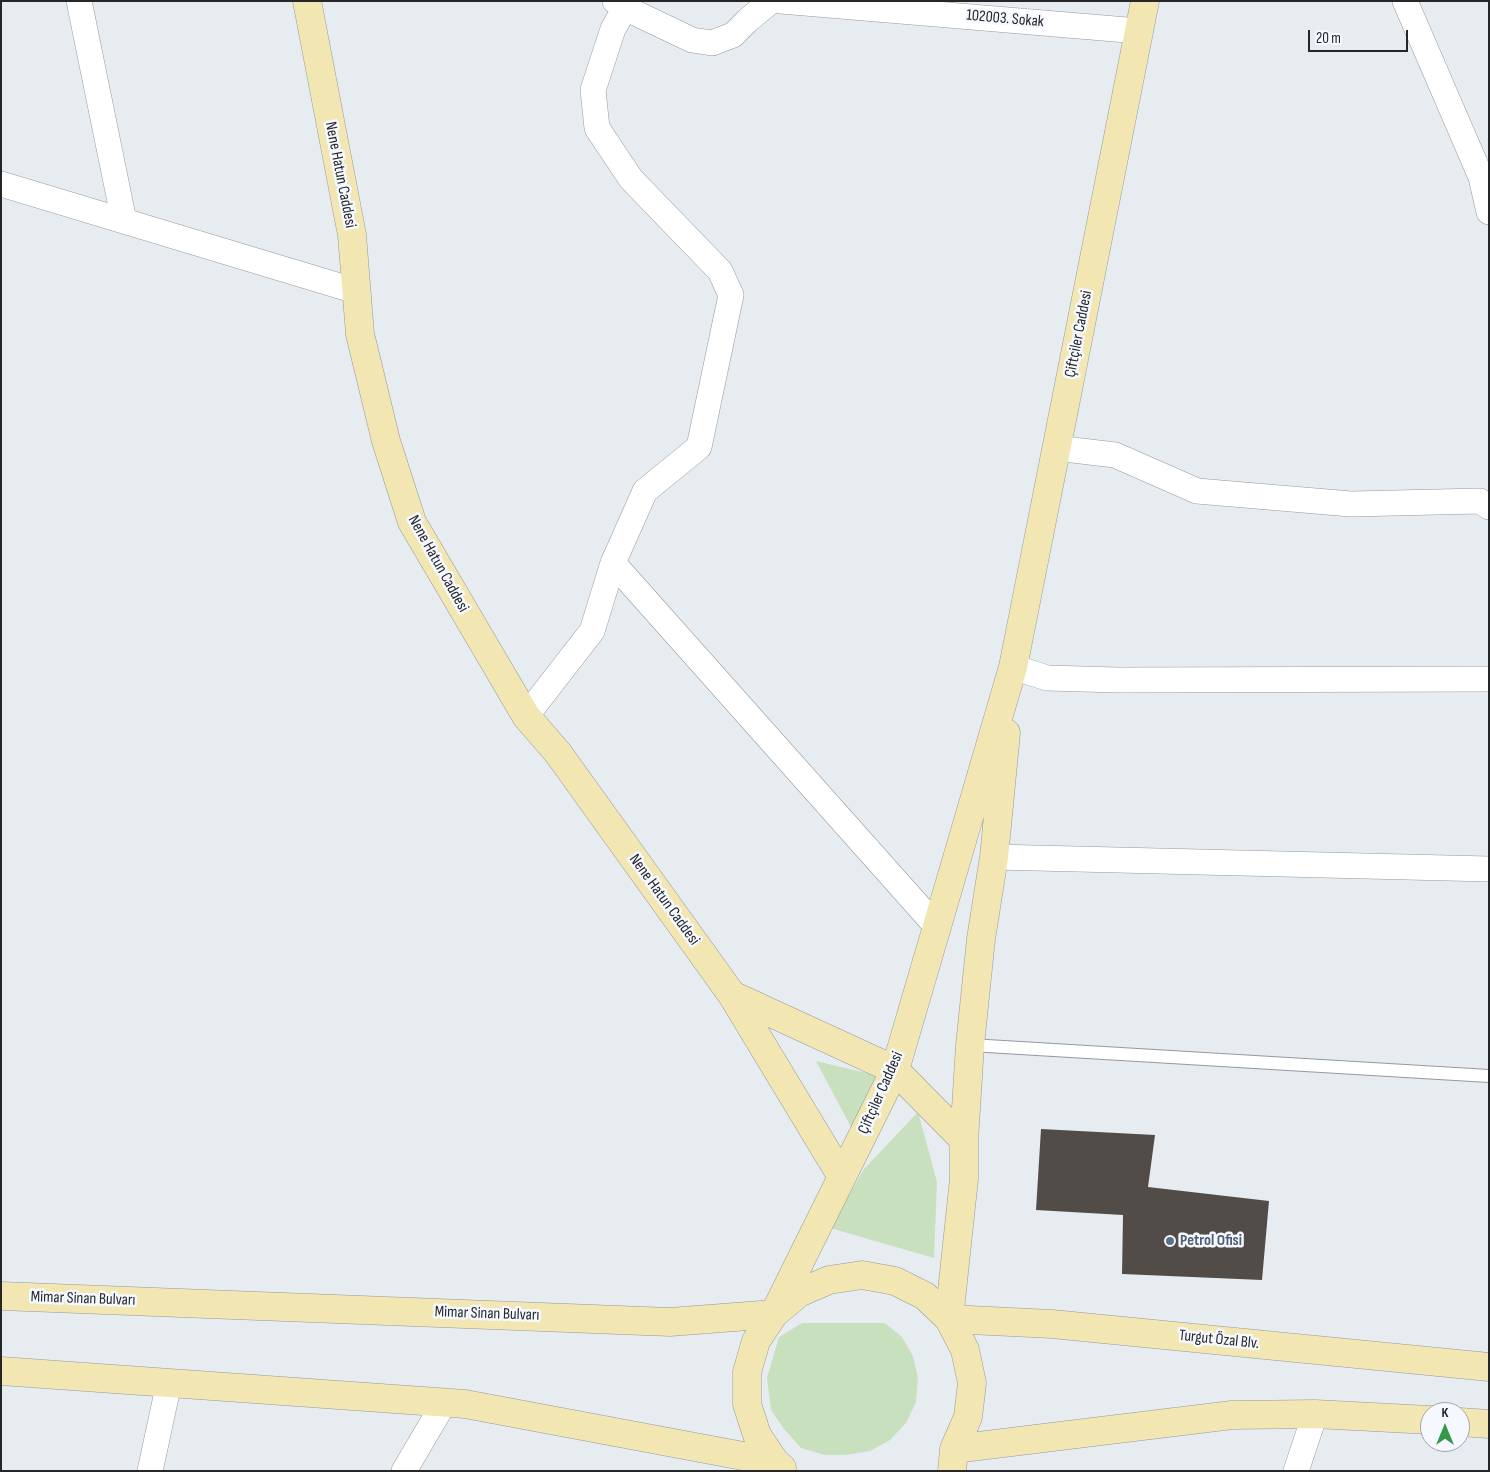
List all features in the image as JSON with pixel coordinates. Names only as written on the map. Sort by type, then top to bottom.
[{"type":"street","points":[[79,1],[124,221]]},
{"type":"street","name":"Nene Hatun Caddesi","points":[[307,1],[352,235],[360,334],[386,441],[412,522],[526,716],[558,753],[732,995],[842,1177]]},
{"type":"street","points":[[526,716],[592,631],[612,563],[645,491],[699,447],[732,295],[720,271],[631,179],[598,128],[593,90],[620,5],[692,40],[712,43],[733,35],[771,1]]},
{"type":"street","name":"102003. Sokak","points":[[781,1],[1139,30]]},
{"type":"street","name":"Çiftçiler Caddesi","points":[[779,1468],[757,1435],[748,1404],[748,1372],[756,1341],[774,1314],[895,1070],[1013,667],[1145,1]]},
{"type":"street","points":[[1405,1],[1481,177],[1489,212]]},
{"type":"street","points":[[1,184],[356,291]]},
{"type":"street","points":[[1056,448],[1115,455],[1197,491],[1351,504],[1480,501],[1489,507]]},
{"type":"street","points":[[612,563],[937,927]]},
{"type":"street","points":[[1013,667],[1047,678],[1118,680],[1489,679]]},
{"type":"street","name":"Çiftçiler Caddesi","points":[[949,1319],[964,1179],[964,1140],[970,1045],[981,939],[994,857],[1013,667]]},
{"type":"street","points":[[994,857],[1489,869]]},
{"type":"street","points":[[732,995],[895,1070],[964,1140]]},
{"type":"street","points":[[774,1314],[799,1293],[829,1280],[862,1275],[895,1281],[925,1296],[949,1319],[965,1350],[972,1383],[968,1417],[953,1460]]},
{"type":"street","name":"Mimar Sinan Bulvarı","points":[[1,1296],[670,1322],[774,1314]]},
{"type":"street","name":"Turgut Özal Blv.","points":[[949,1319],[1052,1324],[1489,1367]]},
{"type":"street","points":[[1,1371],[465,1404],[779,1468]]},
{"type":"street","points":[[150,1471],[169,1383]]},
{"type":"street","points":[[404,1471],[444,1403]]},
{"type":"street","points":[[1296,1471],[1315,1414]]},
{"type":"street","points":[[934,1471],[953,1460],[1232,1415],[1315,1414],[1420,1419]]},
{"type":"street","points":[[1470,1423],[1489,1424]]},
{"type":"lane","points":[[970,1045],[1489,1076]]},
{"type":"green space","points":[[816,1061],[879,1076],[852,1129]]},
{"type":"green space","points":[[918,1112],[937,1182],[934,1258],[830,1228],[864,1169]]},
{"type":"green space","points":[[802,1323],[885,1323],[902,1337],[913,1356],[918,1378],[916,1402],[906,1423],[890,1440],[870,1451],[846,1455],[825,1455],[801,1448],[784,1429],[771,1410],[767,1378],[779,1337]]},
{"type":"building","points":[[1041,1129],[1155,1135],[1148,1187],[1269,1201],[1262,1280],[1122,1274],[1123,1215],[1036,1210]]},
{"type":"place","name":"Petrol Ofisi","points":[[1170,1241]]}]
